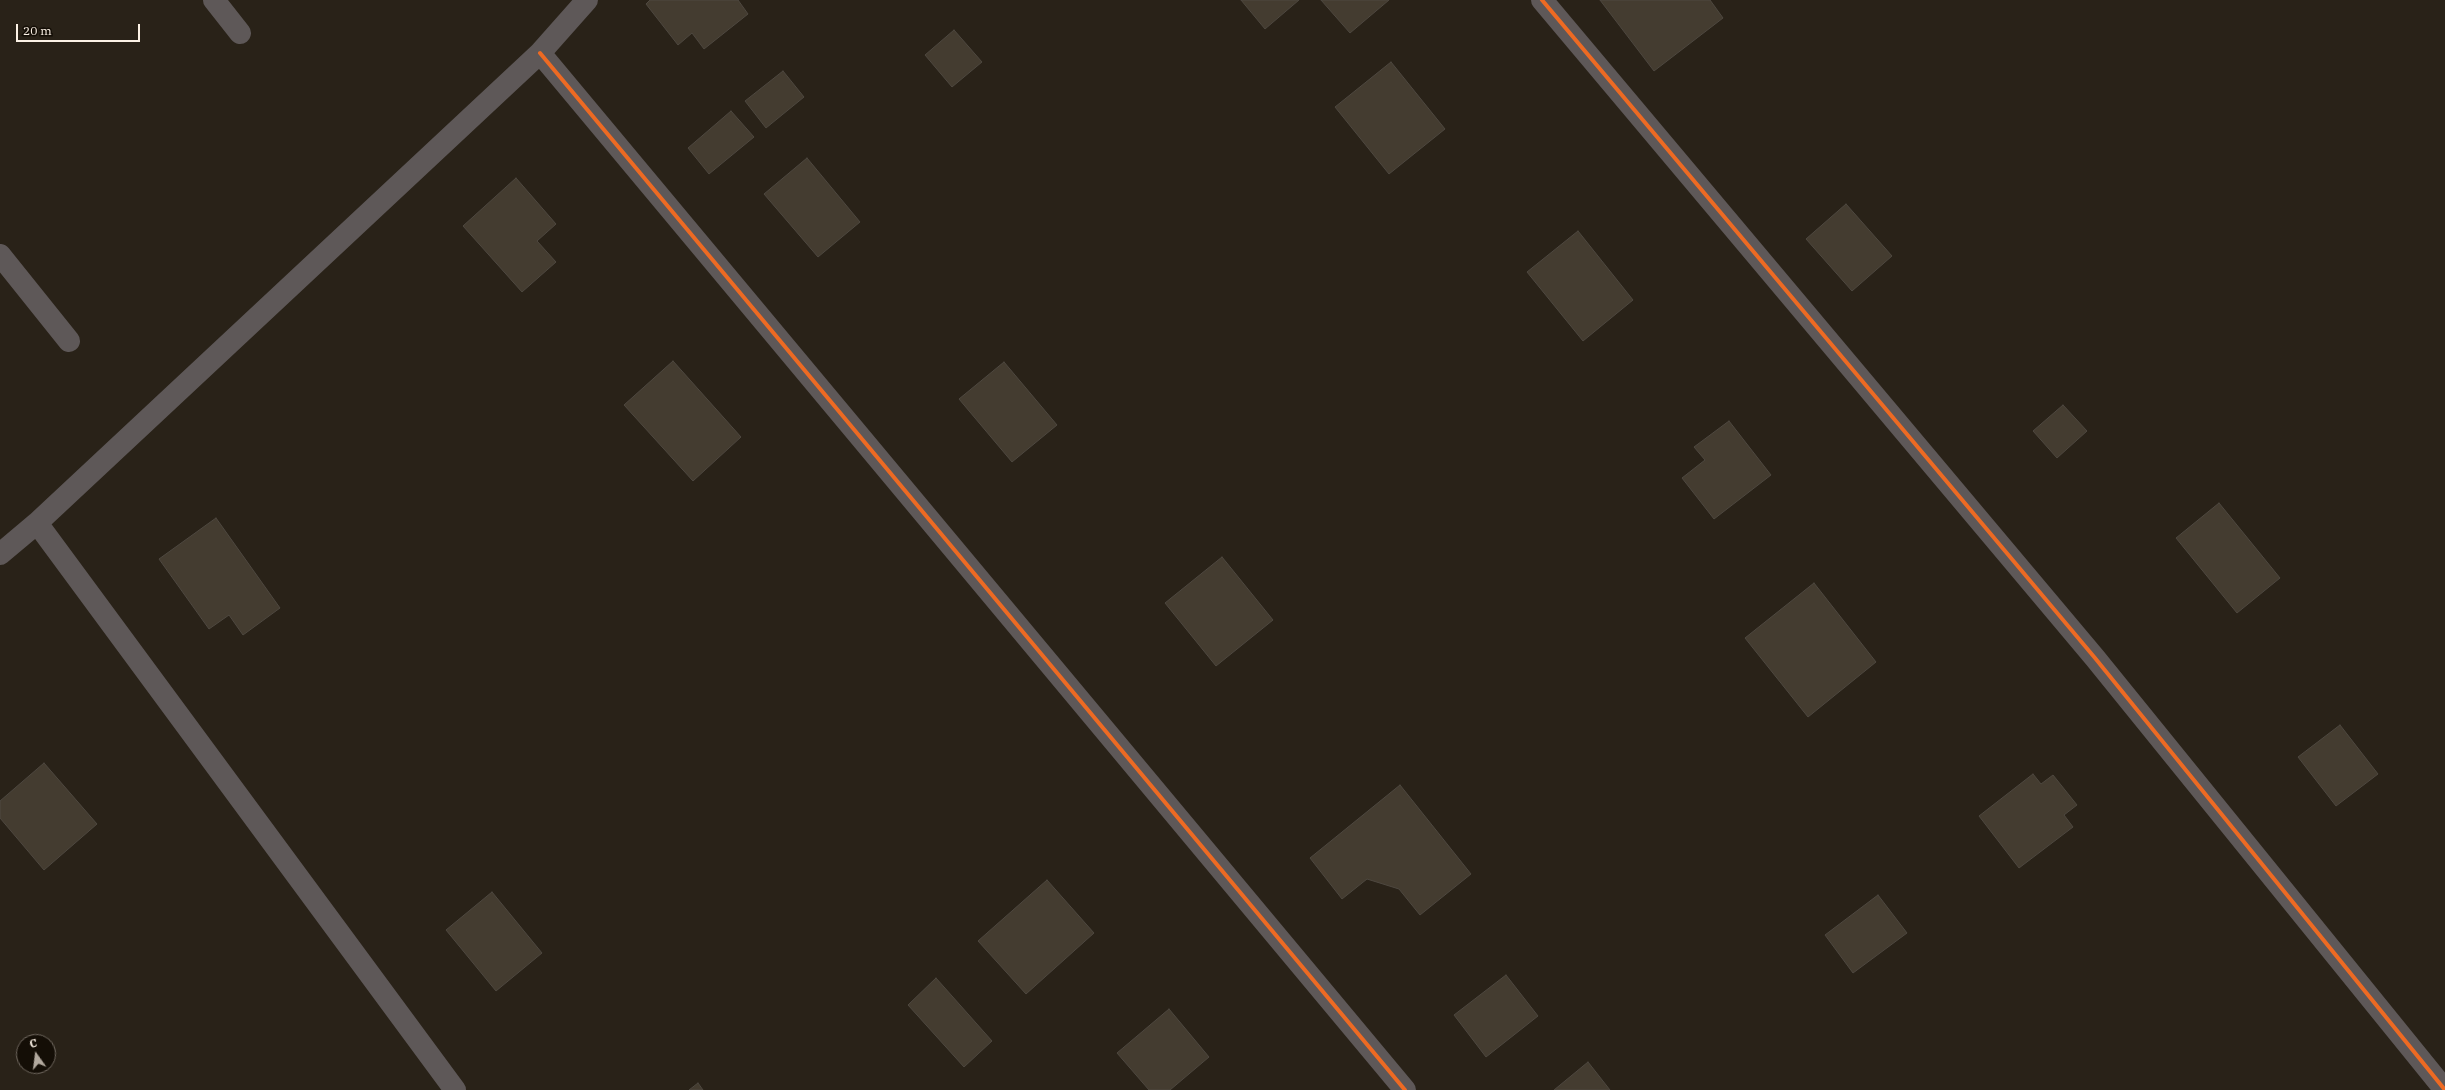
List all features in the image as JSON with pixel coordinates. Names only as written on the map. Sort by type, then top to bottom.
[{"type":"street","points":[[214,0],[240,33]]},
{"type":"street","points":[[0,554],[37,523],[540,53],[587,0]]},
{"type":"street","points":[[1542,0],[2095,658],[2445,1090]]},
{"type":"street","points":[[540,53],[1405,1090]]},
{"type":"street","points":[[0,255],[69,341]]},
{"type":"street","points":[[37,523],[455,1090]]},
{"type":"building","points":[[650,0],[738,0],[748,14],[704,49],[692,33],[678,45],[646,4]]},
{"type":"building","points":[[1241,0],[1299,0],[1265,29]]},
{"type":"building","points":[[1321,0],[1389,0],[1350,33]]},
{"type":"building","points":[[1600,0],[1710,0],[1723,18],[1654,71]]},
{"type":"building","points":[[954,30],[982,62],[952,87],[925,55]]},
{"type":"building","points":[[1391,62],[1445,129],[1389,174],[1335,107]]},
{"type":"building","points":[[783,71],[804,97],[766,128],[745,101]]},
{"type":"building","points":[[731,111],[754,137],[709,174],[688,148]]},
{"type":"building","points":[[807,158],[860,222],[818,257],[764,194]]},
{"type":"building","points":[[516,178],[556,224],[537,241],[556,262],[522,292],[463,226]]},
{"type":"building","points":[[1846,204],[1892,256],[1852,291],[1806,239]]},
{"type":"building","points":[[1578,231],[1633,300],[1583,341],[1527,272]]},
{"type":"building","points":[[673,361],[741,437],[693,481],[624,405]]},
{"type":"building","points":[[1004,362],[1057,425],[1012,462],[959,399]]},
{"type":"building","points":[[2063,405],[2087,431],[2057,458],[2033,431]]},
{"type":"building","points":[[1729,421],[1771,475],[1714,519],[1682,478],[1705,460],[1694,447]]},
{"type":"building","points":[[2219,503],[2280,578],[2237,613],[2176,538]]},
{"type":"building","points":[[216,518],[280,608],[243,635],[229,615],[209,629],[159,559]]},
{"type":"building","points":[[1222,557],[1273,620],[1216,666],[1165,603]]},
{"type":"building","points":[[1814,583],[1876,662],[1808,717],[1745,638]]},
{"type":"building","points":[[2340,725],[2378,774],[2336,806],[2298,757]]},
{"type":"building","points":[[44,763],[97,824],[44,870],[0,818],[0,801]]},
{"type":"building","points":[[2033,774],[2041,784],[2053,775],[2077,805],[2064,815],[2073,827],[2019,868],[1979,816]]},
{"type":"building","points":[[1400,785],[1471,874],[1420,915],[1399,889],[1367,879],[1342,899],[1310,858]]},
{"type":"building","points":[[1047,880],[1094,933],[1026,994],[978,941]]},
{"type":"building","points":[[492,892],[542,953],[496,991],[446,930]]},
{"type":"building","points":[[1878,895],[1907,933],[1853,973],[1825,935]]},
{"type":"building","points":[[1506,975],[1538,1016],[1486,1057],[1454,1015]]},
{"type":"building","points":[[936,978],[992,1041],[964,1067],[908,1005]]},
{"type":"building","points":[[1169,1009],[1209,1057],[1170,1090],[1149,1090],[1117,1053]]},
{"type":"building","points":[[1588,1062],[1610,1090],[1554,1090]]},
{"type":"building","points":[[698,1083],[703,1090],[689,1090]]},
{"type":"cycle path","points":[[1542,0],[2095,658],[2445,1090]]},
{"type":"cycle path","points":[[540,53],[1405,1090]]}]
